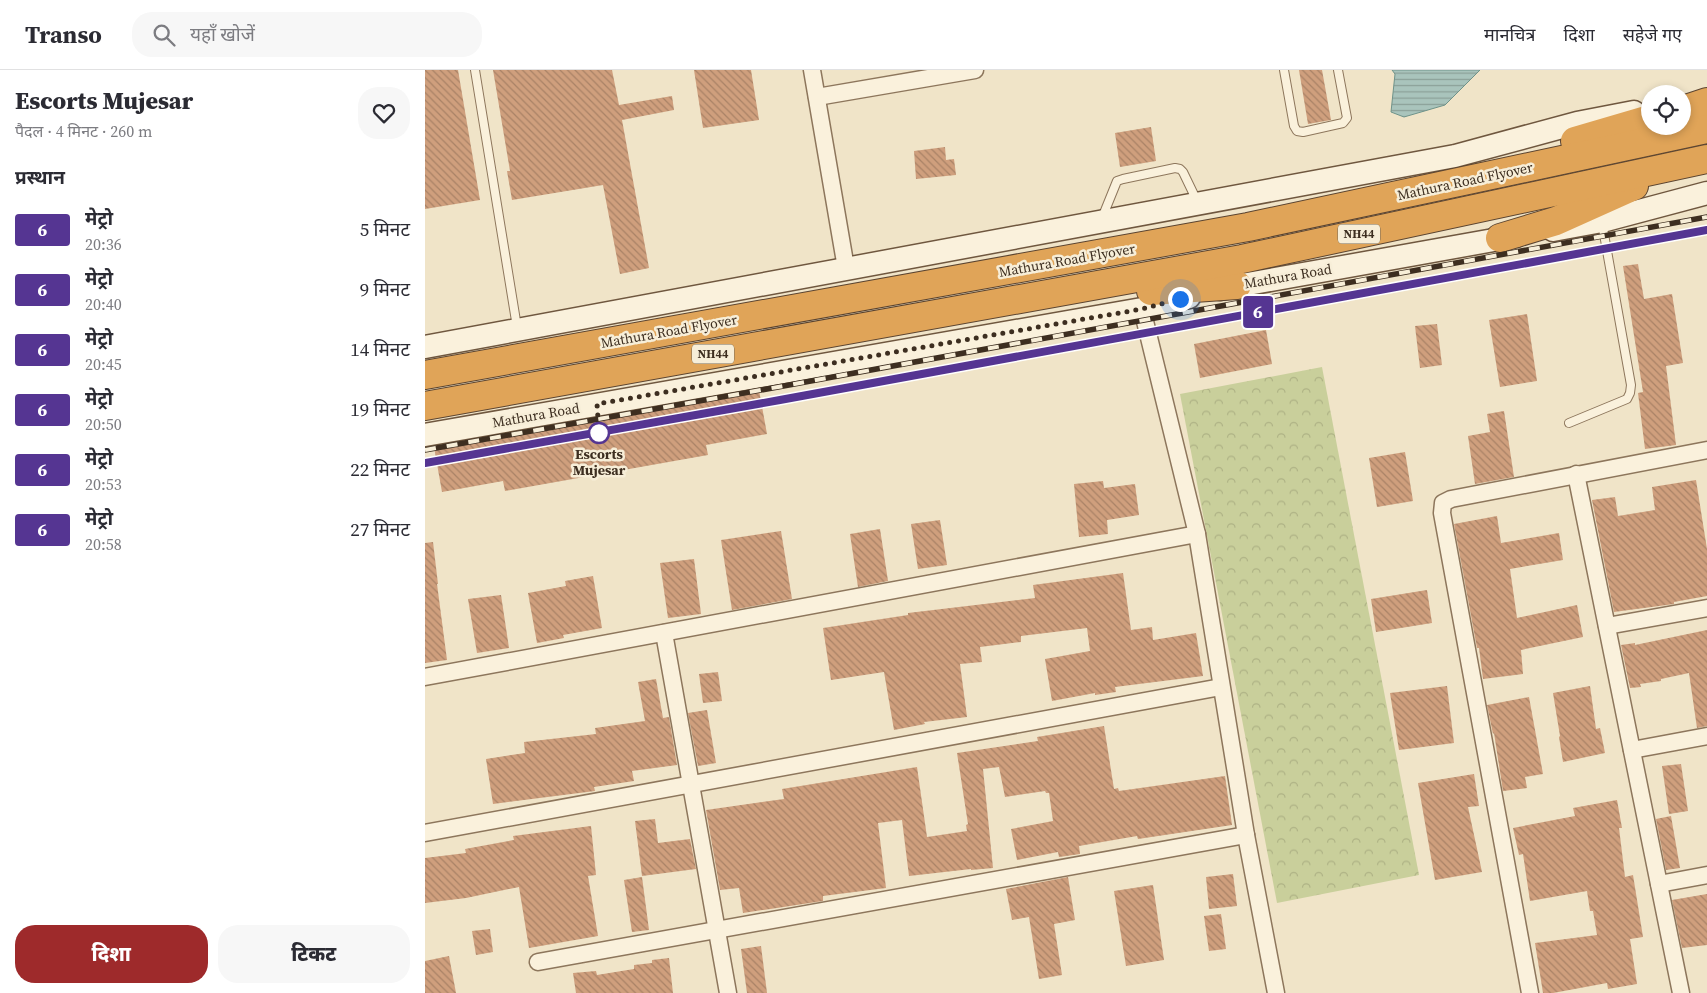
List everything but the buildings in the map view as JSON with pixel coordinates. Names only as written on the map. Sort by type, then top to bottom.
[{"type":"highway","points":[[1691,107],[1707,100]]},
{"type":"highway","points":[[1481,178],[1547,149],[1641,122]]},
{"type":"highway","name":"Mathura Road Flyover","points":[[425,375],[1248,227],[1707,129]]},
{"type":"highway","name":"NH44","points":[[1679,165],[1707,159]]},
{"type":"highway","points":[[1500,238],[1557,221],[1679,165]]},
{"type":"highway","name":"Mathura Road","points":[[1037,296],[1242,259],[1679,165]]},
{"type":"highway","points":[[1037,296],[1139,292],[1237,284]]},
{"type":"highway","name":"NH44","points":[[425,406],[1037,296]]},
{"type":"main road","points":[[1691,102],[1707,100]]},
{"type":"main road","points":[[425,347],[1455,156],[1577,123],[1641,111]]},
{"type":"main road","name":"Mathura Road","points":[[425,435],[1142,309],[1237,284],[1602,221],[1707,193]]},
{"type":"street","points":[[812,70],[846,268]]},
{"type":"street","points":[[817,97],[975,70]]},
{"type":"street","points":[[1142,309],[1197,534],[1246,835],[1276,993]]},
{"type":"street","points":[[1530,993],[1441,513],[1443,503],[1451,499],[1707,450]]},
{"type":"street","points":[[1576,474],[1681,993]]},
{"type":"street","points":[[425,677],[1197,534]]},
{"type":"street","points":[[1607,626],[1707,608]]},
{"type":"street","points":[[664,633],[728,993]]},
{"type":"street","points":[[425,833],[1221,686]]},
{"type":"street","points":[[1632,750],[1707,736]]},
{"type":"street","points":[[538,962],[1246,835]]},
{"type":"street","points":[[1659,884],[1707,875]]},
{"type":"lane","points":[[475,70],[518,330]]},
{"type":"lane","points":[[1285,70],[1294,126],[1297,131],[1303,132],[1343,123],[1347,118],[1338,70]]},
{"type":"lane","points":[[1100,223],[1117,182],[1123,178],[1175,168],[1183,172],[1199,204]]},
{"type":"lane","points":[[1569,423],[1627,399],[1631,393],[1602,221]]},
{"type":"green space","points":[[1322,367],[1419,875],[1277,903],[1180,394]]},
{"type":"water","points":[[1392,70],[1480,70],[1445,105],[1404,117],[1391,112],[1395,74]]},
{"type":"railway","points":[[425,450],[1707,217]]},
{"type":"railway","points":[[425,463],[1707,230]]},
{"type":"metro line","name":"6","points":[[425,463],[1707,230]]},
{"type":"place","name":"Escorts Mujesar","points":[[599,433]]},
{"type":"route","points":[[599,433],[597,404],[1142,309],[1180,299]]}]
